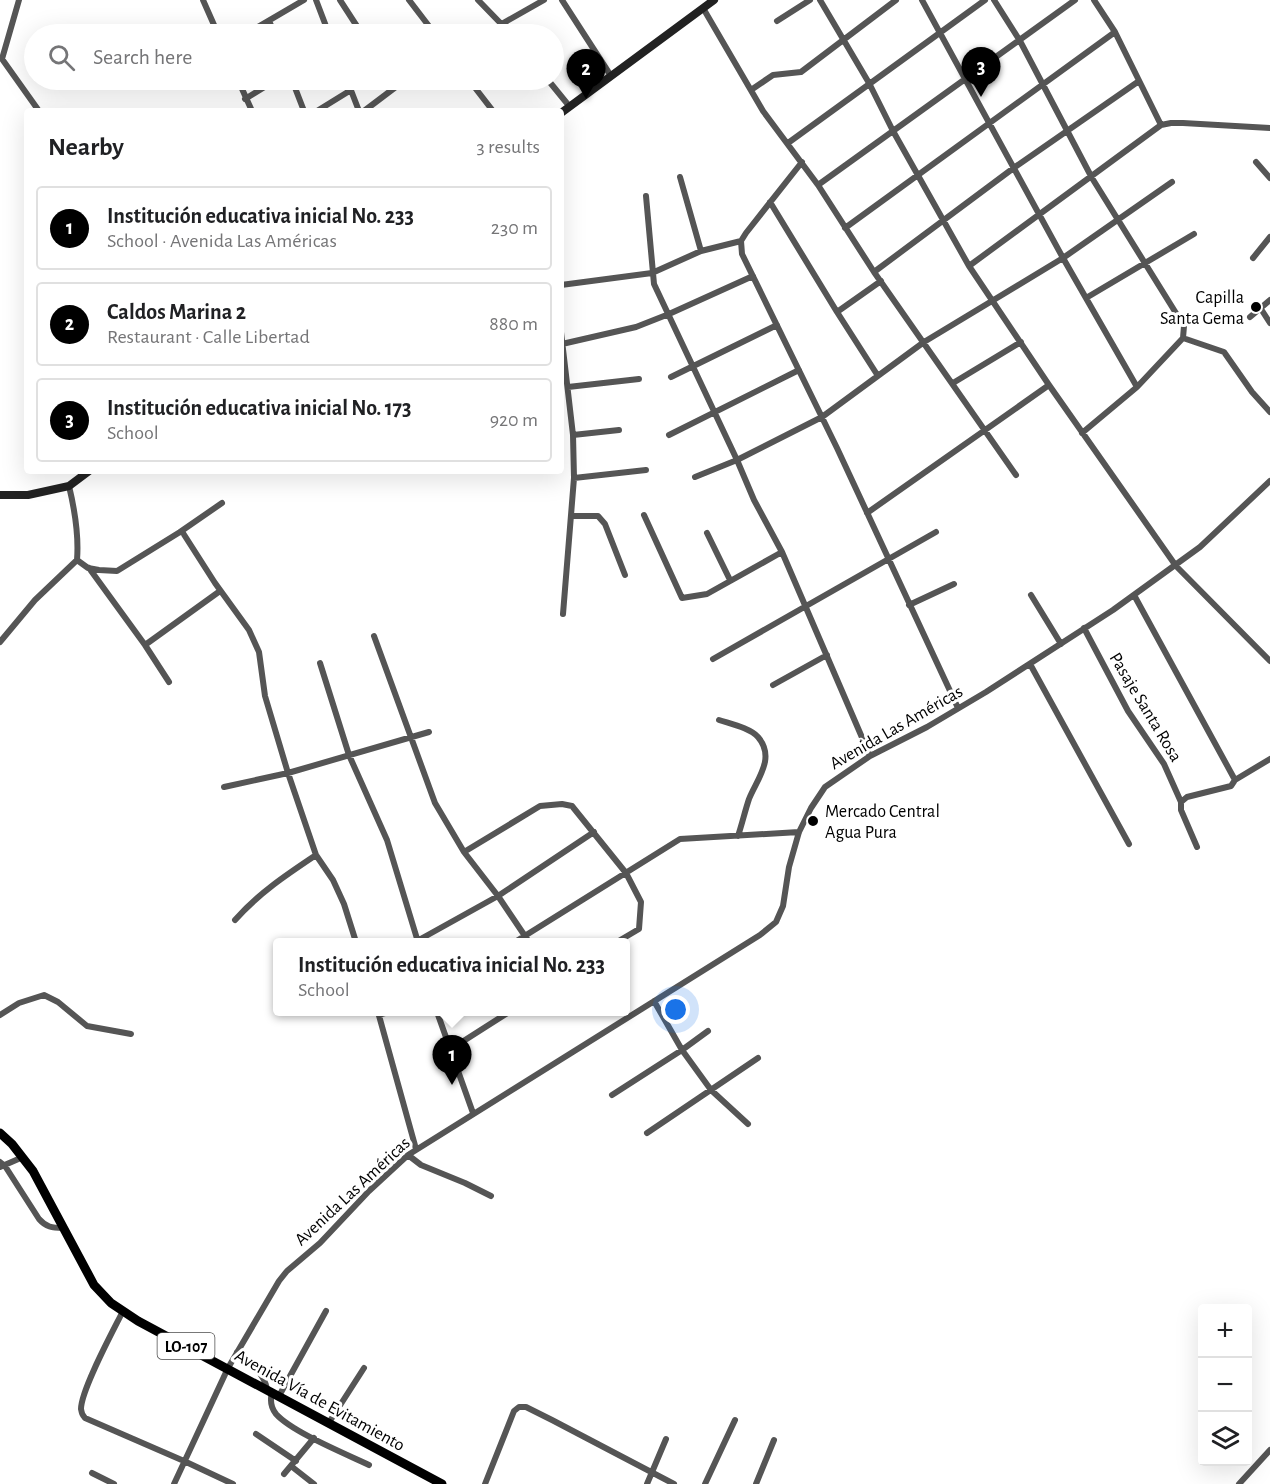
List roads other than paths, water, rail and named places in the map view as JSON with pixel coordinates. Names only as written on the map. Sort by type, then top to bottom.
[{"type":"main road","name":"Avenida Vía de Evitamiento","points":[[0,1133],[33,1171],[94,1285],[111,1303],[138,1321],[442,1484]]},
{"type":"street","points":[[19,0],[2,58],[24,90]]},
{"type":"street","points":[[203,0],[214,24]]},
{"type":"street","points":[[264,24],[304,0]]},
{"type":"street","points":[[316,0],[325,24]]},
{"type":"street","points":[[340,0],[356,24]]},
{"type":"street","points":[[409,0],[427,24]]},
{"type":"street","points":[[478,0],[500,24],[544,0]]},
{"type":"street","points":[[562,0],[611,76]]},
{"type":"street","points":[[564,111],[714,0]]},
{"type":"street","points":[[777,21],[810,0]]},
{"type":"street","points":[[820,0],[869,83],[893,132],[945,220],[969,266],[1049,385],[1176,566],[1270,661]]},
{"type":"street","points":[[751,90],[773,75],[801,72],[896,0]]},
{"type":"street","points":[[922,0],[1063,258],[1137,387]]},
{"type":"street","points":[[788,143],[986,0]]},
{"type":"street","points":[[994,0],[1020,41],[1092,178],[1184,326],[1184,338],[1137,387],[1082,433]]},
{"type":"street","points":[[818,185],[1075,0]]},
{"type":"street","points":[[1095,0],[1115,32],[1161,126]]},
{"type":"street","points":[[703,8],[763,111],[818,185],[874,272],[1016,475]]},
{"type":"street","points":[[845,228],[1115,32]]},
{"type":"street","points":[[874,272],[1015,167],[1139,81]]},
{"type":"street","points":[[24,90],[37,108]]},
{"type":"street","points":[[241,90],[250,108]]},
{"type":"street","points":[[245,99],[260,90]]},
{"type":"street","points":[[296,90],[303,108]]},
{"type":"street","points":[[322,108],[351,90],[358,108]]},
{"type":"street","points":[[368,108],[391,90]]},
{"type":"street","points":[[477,90],[491,108]]},
{"type":"street","points":[[556,90],[570,106]]},
{"type":"street","points":[[969,266],[1161,126],[1183,123],[1270,128]]},
{"type":"street","points":[[564,285],[652,273],[701,251],[741,241],[802,162]]},
{"type":"street","points":[[1256,162],[1270,178]]},
{"type":"street","points":[[680,177],[701,251]]},
{"type":"street","points":[[695,477],[737,460],[822,417],[924,342],[1063,258],[1172,182]]},
{"type":"street","points":[[646,196],[654,284],[715,412],[754,501],[782,552],[870,756]]},
{"type":"street","points":[[770,202],[878,376]]},
{"type":"street","points":[[1086,298],[1194,234]]},
{"type":"street","points":[[1253,258],[1270,237]]},
{"type":"street","points":[[741,241],[742,254],[822,417],[958,708]]},
{"type":"street","points":[[564,344],[636,327],[669,315],[753,276]]},
{"type":"street","points":[[837,312],[881,281]]},
{"type":"street","points":[[1250,317],[1270,300]]},
{"type":"street","points":[[1261,309],[1270,323]]},
{"type":"street","points":[[671,378],[777,325]]},
{"type":"street","points":[[1184,338],[1224,352],[1252,392],[1270,412]]},
{"type":"street","points":[[953,383],[1021,342]]},
{"type":"street","points":[[563,614],[573,516],[574,478],[573,435],[564,358]]},
{"type":"street","points":[[669,435],[799,370]]},
{"type":"street","points":[[568,387],[639,379]]},
{"type":"street","points":[[867,513],[1049,385]]},
{"type":"street","points":[[573,435],[619,430]]},
{"type":"street","points":[[574,478],[646,470]]},
{"type":"street","points":[[0,495],[28,495],[69,486],[85,474]]},
{"type":"street","name":"Avenida Las Américas","points":[[630,1016],[760,935],[776,922],[783,906],[789,867],[799,832],[825,787],[870,756],[927,727],[1030,664],[1134,596],[1200,547],[1270,481]]},
{"type":"street","points":[[0,642],[35,600],[77,560],[79,542],[69,486]]},
{"type":"street","points":[[88,568],[117,571],[222,503]]},
{"type":"street","points":[[644,515],[682,598],[707,594],[782,552]]},
{"type":"street","points":[[573,516],[598,516],[605,524],[625,575]]},
{"type":"street","points":[[180,532],[183,533],[220,591],[249,630],[259,652],[265,696],[288,773],[316,855],[333,880],[344,904],[355,938]]},
{"type":"street","points":[[707,532],[730,580]]},
{"type":"street","points":[[713,660],[936,532]]},
{"type":"street","points":[[77,560],[88,568],[145,645],[169,682]]},
{"type":"street","points":[[909,605],[954,584]]},
{"type":"street","points":[[145,645],[220,591]]},
{"type":"street","points":[[1031,595],[1061,644]]},
{"type":"street","points":[[1134,596],[1234,780]]},
{"type":"street","name":"Pasaje Santa Rosa","points":[[1084,628],[1128,711],[1164,764],[1197,847]]},
{"type":"street","points":[[374,636],[435,803],[464,852],[526,938]]},
{"type":"street","points":[[773,685],[827,655]]},
{"type":"street","points":[[320,663],[350,756],[387,840],[417,938]]},
{"type":"street","points":[[1030,664],[1130,844]]},
{"type":"street","points":[[719,720],[757,736],[764,748],[765,762],[762,774],[750,798],[738,836]]},
{"type":"street","points":[[224,788],[288,773],[429,732]]},
{"type":"street","points":[[1181,802],[1187,797],[1231,786],[1234,780],[1270,759]]},
{"type":"street","points":[[464,852],[545,805],[572,806],[626,873],[641,902],[639,929],[624,938]]},
{"type":"street","points":[[425,938],[498,896],[594,832]]},
{"type":"street","points":[[528,938],[680,839],[799,832]]},
{"type":"street","points":[[235,920],[250,902],[316,855]]},
{"type":"street","points":[[0,1015],[19,1003],[44,995],[58,1002],[87,1026],[131,1034]]},
{"type":"street","points":[[654,1001],[682,1050],[711,1090],[748,1124]]},
{"type":"street","points":[[379,1016],[416,1149]]},
{"type":"street","points":[[438,1016],[473,1113]]},
{"type":"street","points":[[451,1049],[501,1016]]},
{"type":"street","name":"Avenida Las Américas","points":[[174,1484],[228,1368],[287,1271],[320,1243],[369,1191],[416,1149],[630,1016]]},
{"type":"street","points":[[612,1095],[708,1031]]},
{"type":"street","points":[[647,1133],[758,1058]]},
{"type":"street","points":[[408,1155],[421,1165],[491,1196]]},
{"type":"street","points":[[23,1157],[2,1165],[39,1219],[52,1228],[63,1228]]},
{"type":"street","points":[[123,1311],[92,1377],[81,1413],[85,1418],[233,1484]]},
{"type":"street","points":[[326,1311],[273,1392],[271,1399],[276,1414],[314,1438],[369,1465]]},
{"type":"street","points":[[237,1352],[262,1376],[273,1392]]},
{"type":"street","points":[[328,1424],[364,1368]]},
{"type":"street","points":[[485,1484],[514,1411],[519,1407],[526,1407],[674,1484]]},
{"type":"street","points":[[705,1484],[735,1420]]},
{"type":"street","points":[[256,1434],[293,1463],[314,1484]]},
{"type":"street","points":[[284,1474],[314,1438]]},
{"type":"street","points":[[647,1484],[666,1438]]},
{"type":"street","points":[[756,1484],[774,1440]]},
{"type":"street","points":[[1239,1484],[1270,1450]]},
{"type":"street","points":[[92,1473],[114,1484]]},
{"type":"place","name":"Institución educativa inicial No. 173","points":[[981,97]]},
{"type":"place","name":"Caldos Marina 2","points":[[586,99]]},
{"type":"place","name":"Capilla Santa Gema","points":[[1256,307]]},
{"type":"place","name":"Mercado Central Agua Pura","points":[[813,821]]},
{"type":"place","name":"Institución educativa inicial No. 233","points":[[452,1085]]}]
